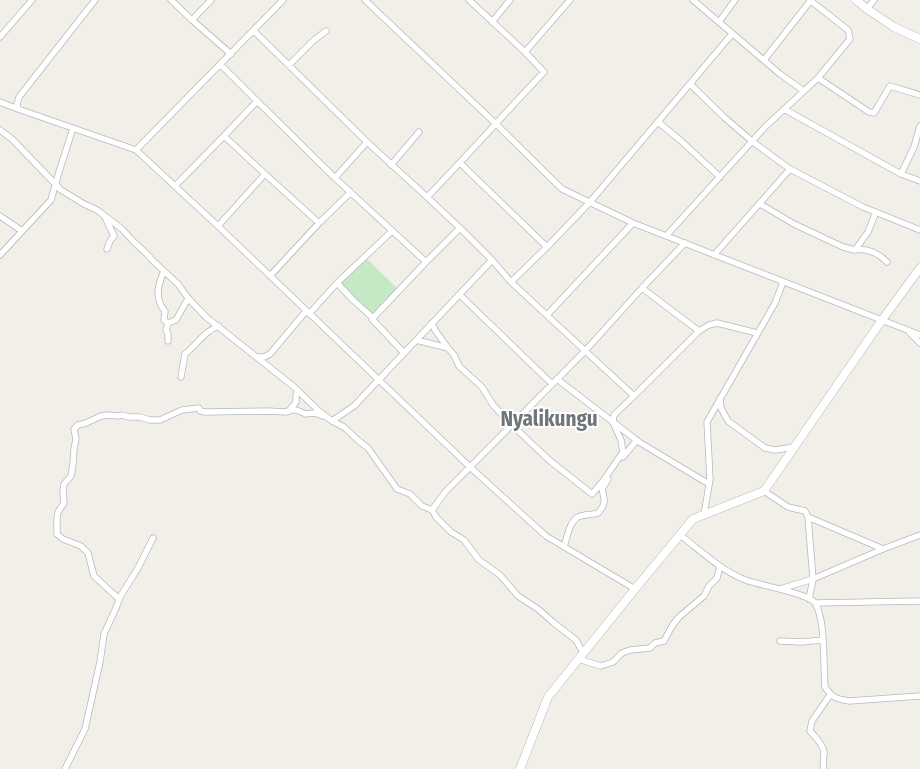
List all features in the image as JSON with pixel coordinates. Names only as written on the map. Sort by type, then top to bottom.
[{"type":"street","points":[[0,37],[32,0]]},
{"type":"street","points":[[18,109],[19,97],[95,0]]},
{"type":"street","points":[[171,0],[231,54]]},
{"type":"street","points":[[192,20],[211,0]]},
{"type":"street","points":[[136,150],[283,0]]},
{"type":"street","points":[[364,0],[562,189],[633,223],[920,335]]},
{"type":"street","points":[[427,197],[544,72],[526,52],[469,0]]},
{"type":"street","points":[[492,22],[510,0]]},
{"type":"street","points":[[693,0],[780,74],[804,91]]},
{"type":"street","points":[[718,22],[735,0]]},
{"type":"street","points":[[666,236],[765,127],[818,78],[850,39],[848,30],[811,0],[764,60]]},
{"type":"street","points":[[856,0],[894,27],[920,38]]},
{"type":"street","points":[[867,9],[874,0]]},
{"type":"street","points":[[526,52],[568,1]]},
{"type":"street","points":[[254,31],[367,142],[460,228],[511,282],[634,396]]},
{"type":"street","points":[[289,65],[326,31]]},
{"type":"street","points":[[511,282],[590,202],[732,34]]},
{"type":"street","points":[[221,65],[350,193],[426,262]]},
{"type":"street","points":[[818,78],[869,112],[874,113],[890,86],[920,95]]},
{"type":"street","points":[[690,84],[752,142],[790,169],[863,207],[920,230]]},
{"type":"street","points":[[175,186],[257,101]]},
{"type":"street","points":[[0,102],[136,150],[470,467],[546,536],[635,588]]},
{"type":"street","points":[[784,109],[901,174],[920,181]]},
{"type":"street","points":[[658,122],[720,177]]},
{"type":"street","points":[[901,174],[914,147],[920,126]]},
{"type":"street","points":[[0,255],[52,200],[73,128]]},
{"type":"street","points":[[0,130],[12,139],[56,185],[71,197],[97,210],[125,231],[178,284],[189,299],[206,316],[330,419]]},
{"type":"street","points":[[392,165],[419,132]]},
{"type":"street","points":[[224,136],[319,223]]},
{"type":"street","points":[[335,178],[367,142]]},
{"type":"street","points":[[460,163],[547,246]]},
{"type":"street","points":[[714,255],[790,169]]},
{"type":"street","points":[[218,226],[264,174]]},
{"type":"street","points":[[270,276],[319,223],[350,193]]},
{"type":"street","points":[[760,204],[794,224],[843,247],[855,250],[862,248],[871,251],[887,262]]},
{"type":"street","points":[[855,250],[868,232],[876,212]]},
{"type":"street","points":[[104,215],[114,236],[107,249]]},
{"type":"street","points":[[0,216],[22,231]]},
{"type":"street","points":[[547,315],[633,223]]},
{"type":"street","points":[[373,318],[460,228]]},
{"type":"street","points":[[257,357],[264,357],[270,354],[307,312],[392,231]]},
{"type":"street","points":[[864,236],[871,251]]},
{"type":"street","points":[[432,510],[446,491],[585,351],[685,243]]},
{"type":"street","points":[[330,419],[354,406],[492,260]]},
{"type":"street","points":[[520,769],[548,696],[693,519],[764,491],[920,268]]},
{"type":"street","points":[[164,272],[159,283],[158,297],[164,311],[164,320],[168,324]]},
{"type":"street","points":[[337,282],[404,353]]},
{"type":"street","points":[[704,514],[710,479],[706,422],[775,303],[783,282]]},
{"type":"street","points":[[642,288],[699,331]]},
{"type":"street","points":[[460,295],[555,382],[637,440],[709,484]]},
{"type":"street","points":[[168,342],[166,330],[168,324],[176,320],[189,299]]},
{"type":"street","points":[[432,323],[435,330],[454,354],[459,366],[482,387],[493,405],[549,460],[592,494],[623,452],[621,440],[613,422],[614,415],[699,331],[717,323],[757,333]]},
{"type":"street","points":[[181,376],[186,354],[212,328],[219,326]]},
{"type":"street","points":[[907,330],[920,344]]},
{"type":"street","points":[[416,340],[448,348]]},
{"type":"street","points":[[268,366],[270,354]]},
{"type":"street","points":[[289,411],[296,402],[298,391]]},
{"type":"street","points":[[720,398],[721,408],[728,421],[766,448],[775,450],[794,447]]},
{"type":"street","points":[[119,599],[94,576],[88,553],[80,546],[62,539],[58,534],[56,519],[64,503],[64,484],[71,476],[73,465],[76,439],[74,429],[78,425],[107,415],[160,420],[182,410],[194,408],[199,408],[200,411],[205,412],[286,412],[296,410],[306,414],[314,413],[344,427],[368,448],[397,489],[410,494],[422,506],[432,510],[436,517],[451,532],[464,540],[479,560],[500,575],[518,596],[538,609],[554,624],[576,640],[580,656]]},
{"type":"street","points":[[564,547],[573,521],[579,516],[598,513],[604,506],[602,489],[623,456],[637,440]]},
{"type":"street","points":[[764,491],[788,507],[805,511],[808,517],[813,579],[809,599]]},
{"type":"street","points":[[808,517],[882,549]]},
{"type":"street","points":[[680,535],[720,566],[743,579],[780,589],[815,602],[920,600]]},
{"type":"street","points":[[780,589],[813,579],[882,549],[920,535]]},
{"type":"street","points":[[65,769],[85,729],[100,662],[104,634],[119,599],[138,568],[153,538]]},
{"type":"street","points":[[580,656],[601,666],[613,662],[622,653],[630,650],[650,648],[655,643],[664,641],[679,617],[704,596],[709,586],[717,578],[720,566]]},
{"type":"street","points":[[815,602],[822,623],[825,687],[830,695],[839,700],[849,701],[920,696]]},
{"type":"street","points":[[780,641],[802,642],[823,640]]},
{"type":"street","points":[[824,769],[822,746],[810,731],[812,721],[830,695]]},
{"type":"green space","points":[[366,258],[398,289],[373,318],[340,283]]},
{"type":"district","name":"Nyalikungu","points":[[549,420]]}]
